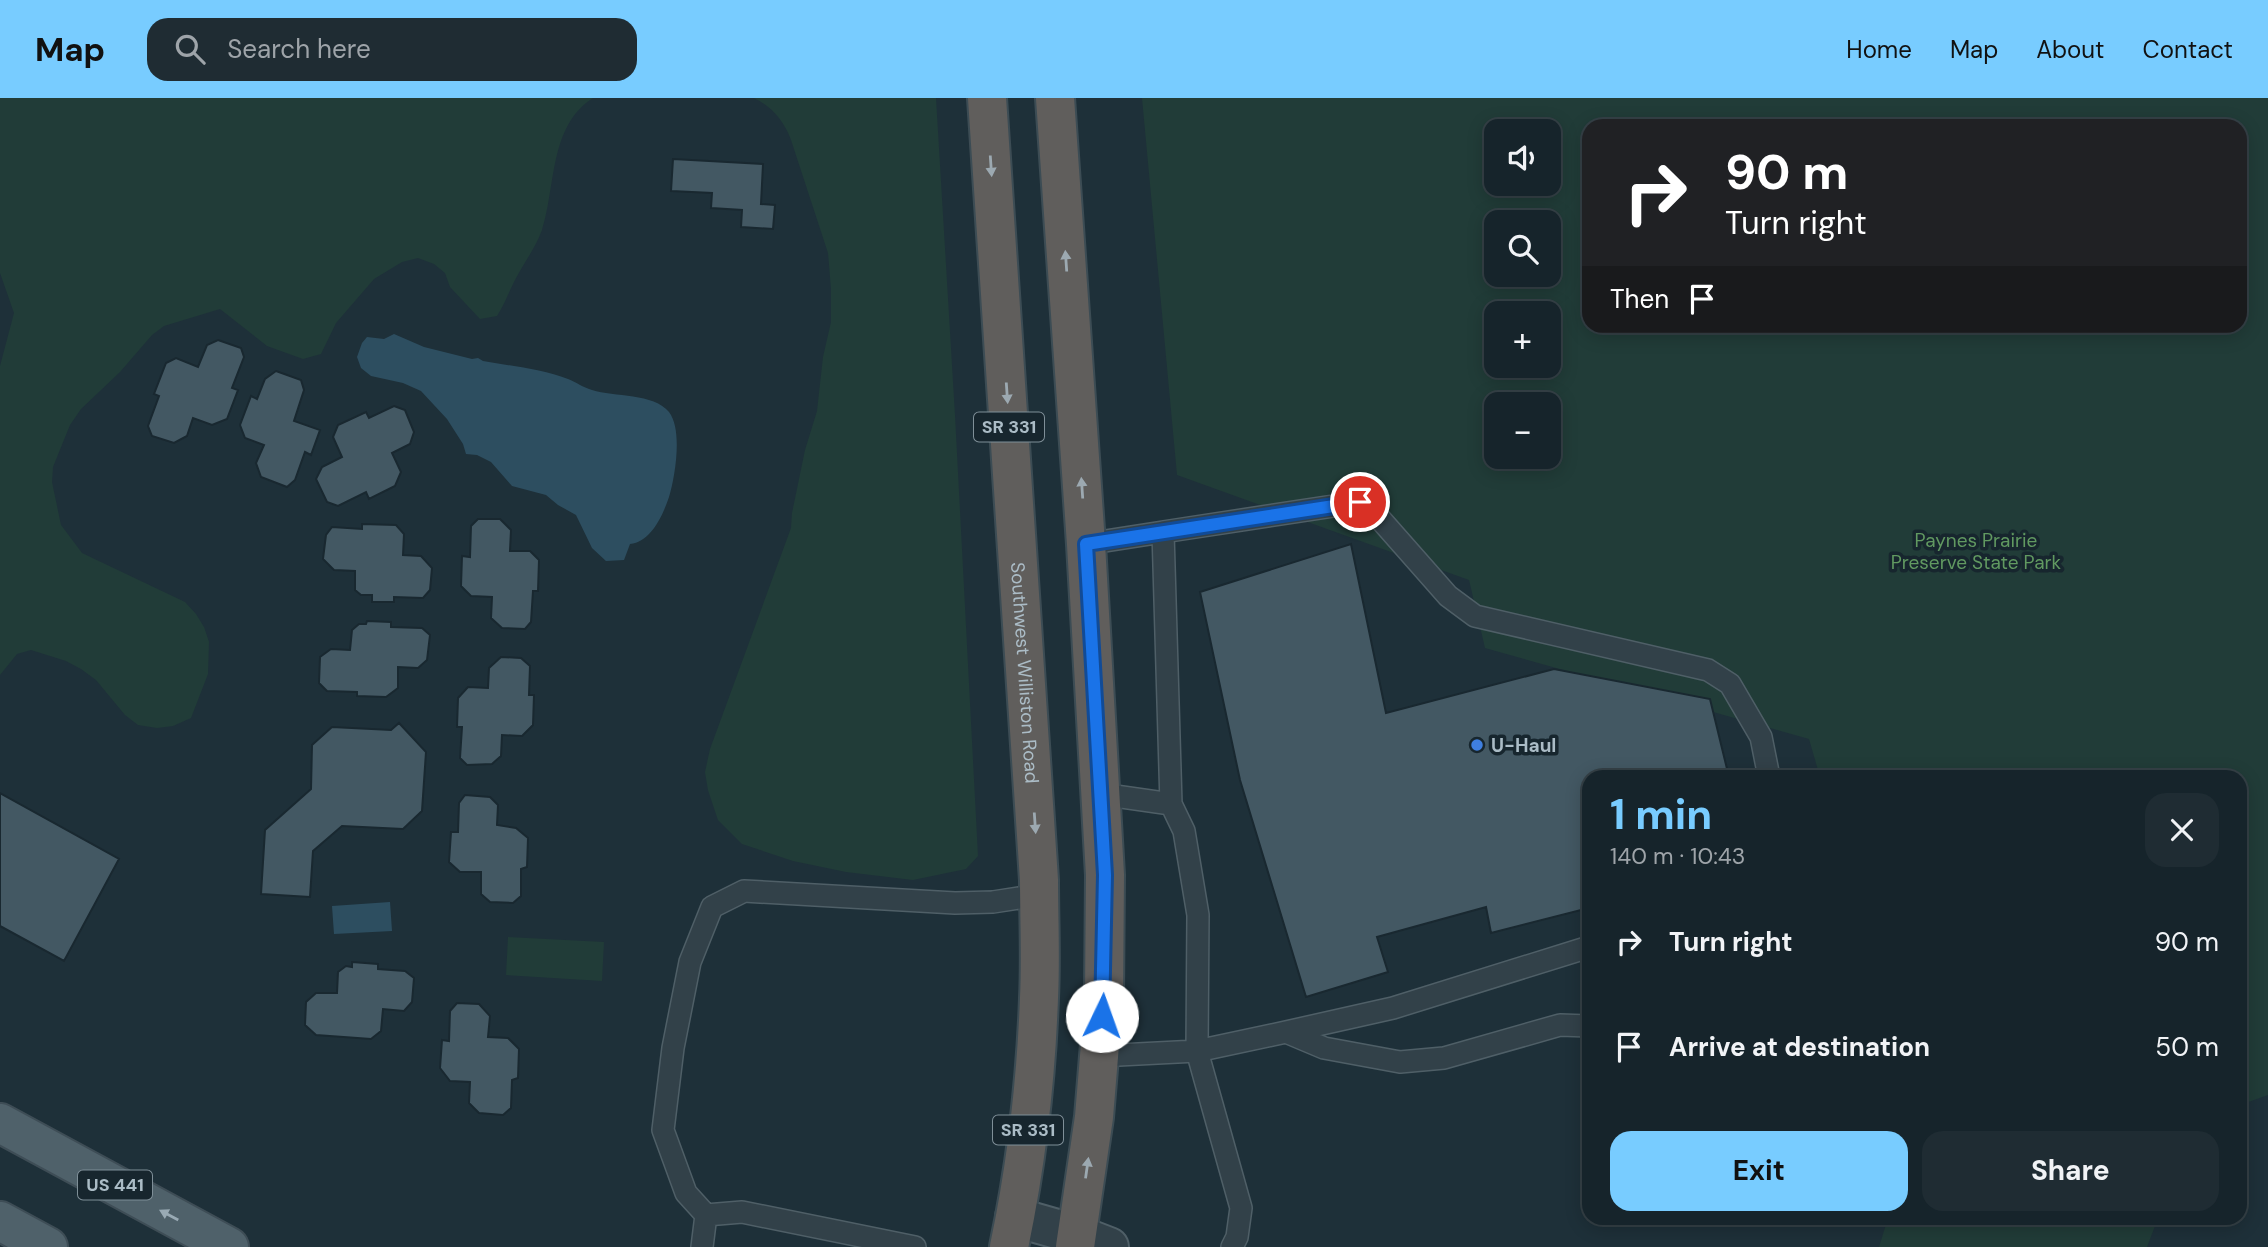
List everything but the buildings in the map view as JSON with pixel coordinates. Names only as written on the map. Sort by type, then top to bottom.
[{"type":"highway","name":"Southwest Williston Road","points":[[987,98],[1039,895],[1040,997],[1030,1113],[1012,1232]]},
{"type":"highway","name":"SR 331","points":[[1055,98],[1086,544],[1105,875],[1104,982],[1087,1243]]},
{"type":"main road","name":"US 441","points":[[3,1130],[229,1247]]},
{"type":"main road","points":[[0,1221],[48,1247]]},
{"type":"street","points":[[1012,1232],[1087,1243]]},
{"type":"lane","points":[[1086,544],[1360,502],[1381,520],[1448,596],[1475,616],[1708,670],[1730,684],[1761,737],[1768,770]]},
{"type":"lane","points":[[1163,532],[1171,804],[1184,831],[1198,915],[1197,1051],[1241,1208],[1237,1237],[1232,1247]]},
{"type":"lane","points":[[1101,794],[1171,804]]},
{"type":"lane","points":[[706,1215],[686,1194],[663,1129],[673,1048],[690,962],[712,907],[744,891],[955,903],[993,902],[1039,895]]},
{"type":"lane","points":[[1099,1056],[1197,1051],[1393,1008],[1582,949]]},
{"type":"lane","points":[[1286,1031],[1324,1048],[1400,1062],[1444,1058],[1560,1025],[1582,1026]]},
{"type":"lane","points":[[706,1215],[742,1212],[915,1247]]},
{"type":"lane","points":[[702,1247],[706,1215]]},
{"type":"green space","points":[[0,98],[593,98],[568,124],[556,158],[542,230],[497,316],[480,319],[450,287],[445,273],[434,264],[418,258],[402,262],[374,279],[336,323],[321,354],[303,359],[267,346],[220,309],[164,326],[152,335],[120,372],[81,409],[70,425],[53,467],[52,482],[61,525],[82,553],[185,602],[204,627],[209,642],[208,674],[191,718],[173,726],[157,728],[138,725],[125,715],[96,680],[81,669],[66,661],[31,650],[17,654],[0,675],[0,366],[14,313],[0,273]]},
{"type":"green space","points":[[754,98],[936,98],[978,856],[966,869],[913,880],[846,872],[793,861],[742,844],[718,820],[708,790],[705,772],[710,749],[791,528],[805,450],[817,411],[823,357],[831,322],[828,253],[791,140],[777,115]]},
{"type":"green space","name":"Paynes Prairie Preserve State Park","points":[[1142,98],[2268,98],[2268,1095],[2247,1102],[2247,770],[1818,770],[1809,739],[1485,648],[1469,580],[1177,475]]},
{"type":"green space","points":[[508,937],[604,942],[602,981],[506,975]]},
{"type":"green space","points":[[1886,1225],[2155,1225],[2147,1247],[1879,1247]]},
{"type":"water","points":[[394,334],[424,347],[548,373],[592,390],[644,399],[662,406],[669,412],[676,430],[674,478],[663,512],[650,533],[630,544],[624,560],[606,561],[592,548],[576,515],[546,495],[512,486],[491,462],[477,455],[466,454],[463,444],[447,419],[421,391],[403,383],[371,376],[361,368],[357,357],[367,337],[384,339]]},
{"type":"water","points":[[390,902],[392,931],[334,934],[332,906]]},
{"type":"place","name":"U-Haul","points":[[1477,745]]},
{"type":"route","points":[[1102,1016],[1105,875],[1086,544],[1360,502]]}]
